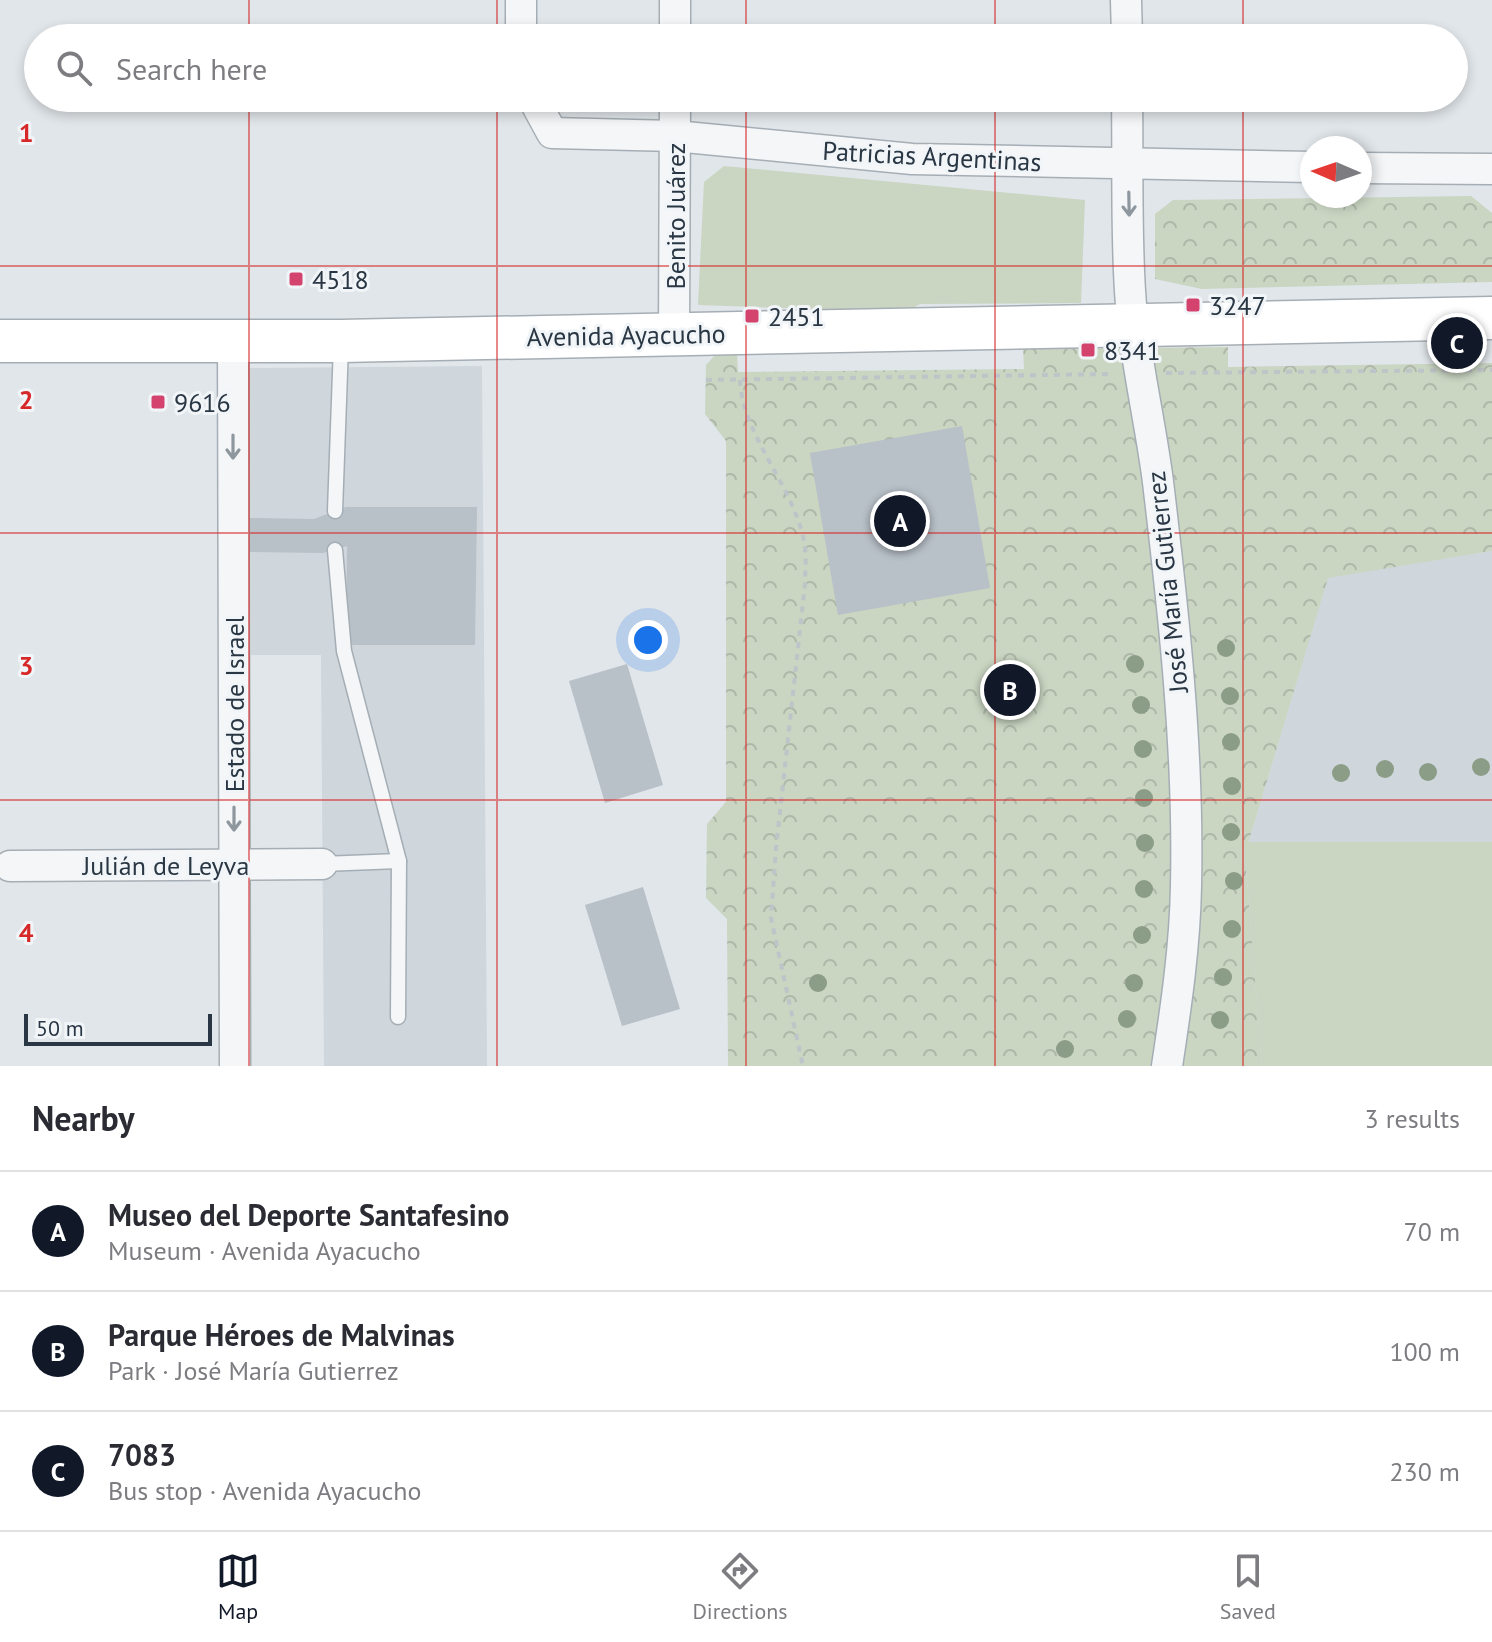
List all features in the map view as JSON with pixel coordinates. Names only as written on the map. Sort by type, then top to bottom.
[{"type":"main road","name":"Avenida Ayacucho","points":[[0,341],[341,341],[1492,318]]},
{"type":"street","points":[[521,0],[521,24]]},
{"type":"street","points":[[675,0],[675,24]]},
{"type":"street","points":[[1126,0],[1127,24]]},
{"type":"street","name":"Patricias Argentinas","points":[[541,112],[552,133],[675,136],[912,159],[1300,167]]},
{"type":"street","name":"Benito Juárez","points":[[674,333],[675,112]]},
{"type":"street","name":"José María Gutierrez","points":[[1127,112],[1129,264],[1170,586],[1184,773],[1186,887],[1176,1006],[1167,1066]]},
{"type":"street","points":[[1372,168],[1492,169]]},
{"type":"street","name":"Estado de Israel","points":[[233,341],[235,1066]]},
{"type":"street","name":"Julián de Leyva","points":[[10,866],[322,864]]},
{"type":"lane","points":[[335,511],[341,341]]},
{"type":"lane","points":[[335,550],[344,651],[399,861],[398,1017]]},
{"type":"lane","points":[[322,864],[399,861]]},
{"type":"path","points":[[740,379],[741,400],[793,508],[804,542],[805,584],[771,918],[803,1066]]},
{"type":"path","points":[[706,380],[732,380]]},
{"type":"shaded area","points":[[482,366],[487,1066],[324,1066],[321,655],[251,655],[249,368]]},
{"type":"shaded area","points":[[1492,551],[1492,1066],[1262,1066],[1245,854],[1328,577]]},
{"type":"green space","points":[[724,166],[1085,200],[1081,303],[920,304],[906,312],[698,305],[704,182]]},
{"type":"green space","points":[[1471,196],[1492,213],[1492,282],[1202,289],[1155,279],[1155,214],[1173,200],[1300,198],[1300,208],[1372,208],[1372,197]]},
{"type":"green space","points":[[1228,347],[1228,367],[1492,363],[1492,551],[1328,578],[1245,854],[1262,1066],[728,1066],[727,919],[706,898],[707,824],[726,802],[726,441],[705,414],[706,365],[716,354],[737,354],[738,372],[1024,369],[1023,349]]},
{"type":"green space","points":[[1248,842],[1492,842],[1492,1066],[1262,1066],[1245,854]]},
{"type":"building","points":[[962,426],[990,588],[838,615],[810,453]]},
{"type":"building","points":[[346,507],[477,507],[475,645],[346,645],[347,546],[323,553],[250,552],[250,518],[314,519]]},
{"type":"building","points":[[627,664],[663,785],[605,803],[569,681]]},
{"type":"building","points":[[643,887],[680,1009],[622,1026],[585,905]]},
{"type":"place","name":"4518","points":[[296,279]]},
{"type":"place","name":"3247","points":[[1193,305]]},
{"type":"place","name":"2451","points":[[752,316]]},
{"type":"place","name":"7083","points":[[1457,343]]},
{"type":"place","name":"8341","points":[[1088,350]]},
{"type":"place","name":"9616","points":[[158,402]]},
{"type":"place","name":"Museo del Deporte Santafesino","points":[[900,521]]},
{"type":"place","name":"Parque Héroes de Malvinas","points":[[1010,690]]}]
